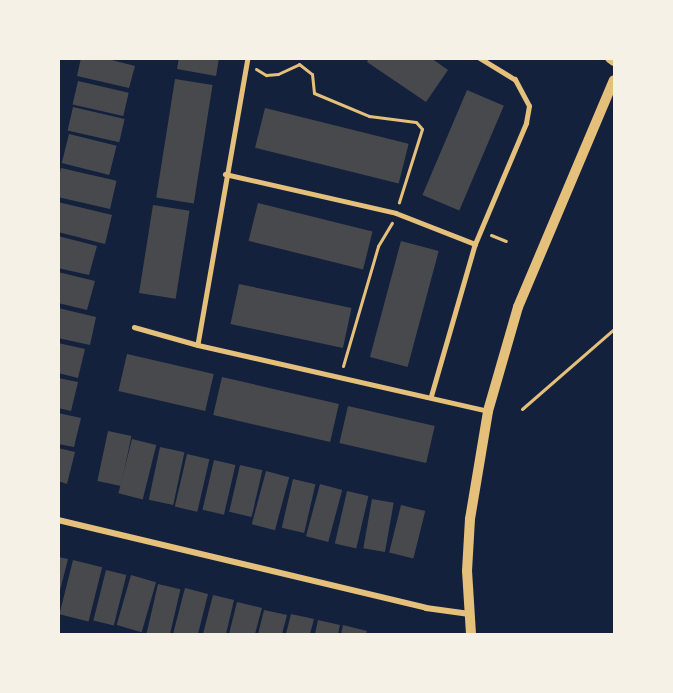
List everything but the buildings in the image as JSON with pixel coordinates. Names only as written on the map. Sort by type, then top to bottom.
[{"type":"street","points":[[610,58],[615,61]]},
{"type":"street","points":[[471,634],[470,519],[488,411],[518,307],[615,80]]},
{"type":"street","points":[[58,520],[426,608],[470,614]]},
{"type":"lane","points":[[431,396],[475,244],[526,123],[529,106],[515,80],[479,58]]},
{"type":"lane","points":[[198,345],[225,174],[247,61]]},
{"type":"lane","points":[[225,174],[396,213],[475,244]]},
{"type":"lane","points":[[134,327],[198,345],[431,396],[488,411]]},
{"type":"path","points":[[247,61],[266,75],[278,74],[299,64],[312,74],[314,93],[369,116],[416,122],[422,129],[391,229],[378,246],[340,376]]},
{"type":"path","points":[[481,231],[506,241]]},
{"type":"path","points":[[522,409],[615,329]]}]
